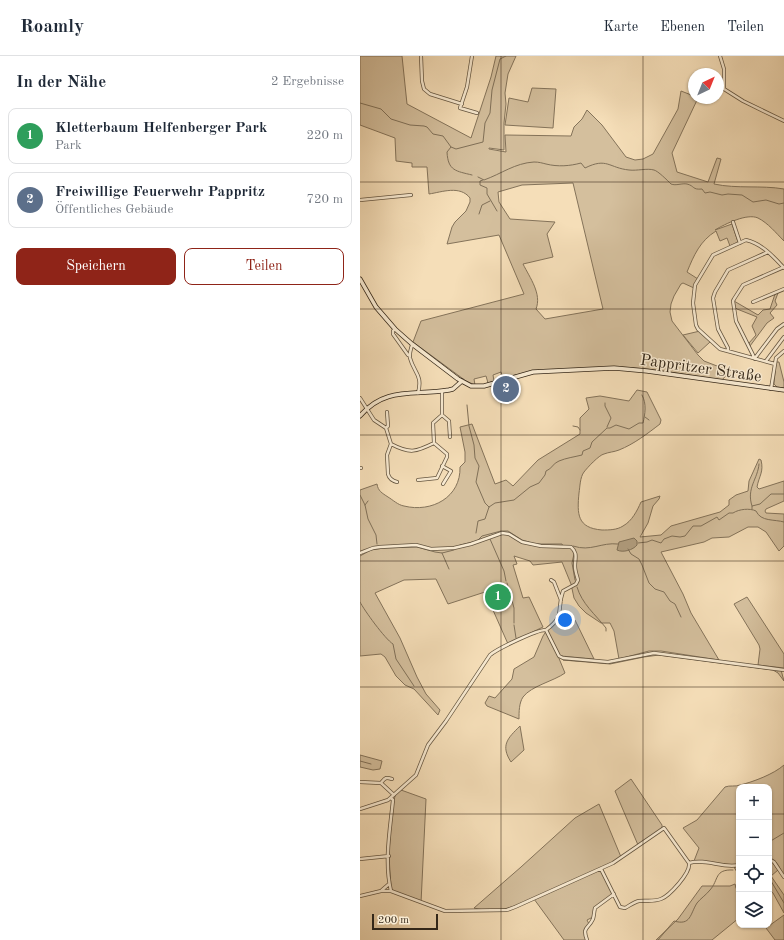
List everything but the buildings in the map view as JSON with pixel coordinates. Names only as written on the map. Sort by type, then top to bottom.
[{"type":"street","points":[[421,56],[422,81],[424,89],[430,94],[462,104]]},
{"type":"street","points":[[472,56],[467,87],[460,108],[477,113]]},
{"type":"street","points":[[720,56],[724,69],[724,89],[727,93],[784,121]]},
{"type":"street","points":[[360,200],[411,195]]},
{"type":"street","points":[[733,222],[740,243]]},
{"type":"street","points":[[755,359],[736,321],[733,301],[743,285],[784,268],[768,252],[748,240],[713,255],[694,288],[693,303],[696,325],[698,329],[717,347],[728,351],[755,359],[766,361],[774,364]]},
{"type":"street","points":[[728,351],[728,348],[718,329],[713,298],[714,292],[728,270],[768,252]]},
{"type":"street","points":[[360,279],[376,307],[395,329],[412,344],[460,380],[454,388],[442,391],[388,396],[379,399],[367,408],[360,416]]},
{"type":"street","points":[[753,302],[784,289]]},
{"type":"street","points":[[755,359],[777,328],[784,324]]},
{"type":"street","points":[[395,329],[393,334],[410,356],[420,380],[421,386],[418,393]]},
{"type":"street","points":[[766,361],[784,337]]},
{"type":"street","points":[[410,356],[412,344]]},
{"type":"street","points":[[771,389],[776,358],[784,351]]},
{"type":"street","name":"Pappritzer Straße","points":[[460,380],[471,386],[478,386],[533,372],[614,368],[648,371],[784,390]]},
{"type":"street","points":[[418,480],[435,478],[447,454],[434,444],[433,424],[442,415],[442,391]]},
{"type":"street","points":[[360,398],[374,420],[386,428]]},
{"type":"street","points":[[387,412],[388,426],[386,428],[391,444],[387,455],[388,477],[397,482]]},
{"type":"street","points":[[442,415],[449,421],[450,437]]},
{"type":"street","points":[[391,444],[410,452],[434,444]]},
{"type":"street","points":[[442,466],[451,471],[443,484]]},
{"type":"street","points":[[360,553],[380,547],[416,545],[431,549],[454,548],[471,544],[502,533],[509,534],[522,542],[541,546],[566,546],[572,548],[576,554],[575,566],[578,582],[563,591],[558,590]]},
{"type":"street","points":[[551,580],[554,582],[558,590],[561,601]]},
{"type":"street","points":[[360,809],[385,802],[416,774],[428,746],[490,655],[499,649],[546,630],[557,620],[560,614],[563,591]]},
{"type":"street","points":[[546,630],[559,656],[563,658],[608,662],[654,653],[784,670]]},
{"type":"street","points":[[381,783],[384,778],[392,779]]},
{"type":"street","points":[[360,782],[381,783],[394,795]]},
{"type":"street","points":[[391,798],[393,800],[388,856],[389,884],[391,891]]},
{"type":"street","points":[[360,896],[381,891],[391,891],[424,905],[445,911],[506,910],[613,863],[664,828],[690,866],[688,872],[677,885],[662,898],[652,901],[635,902],[625,908],[620,907],[601,869]]},
{"type":"street","points":[[360,859],[388,856]]},
{"type":"street","points":[[772,861],[784,877]]},
{"type":"street","points":[[689,863],[699,862],[736,865]]},
{"type":"street","points":[[381,891],[389,884]]},
{"type":"street","points":[[587,940],[584,929],[592,920],[595,908],[614,894]]},
{"type":"shaded area","points":[[360,56],[402,56],[407,104],[471,138],[491,77],[496,56],[516,56],[508,74],[505,93],[504,150],[489,148],[506,152],[505,135],[571,136],[574,127],[582,119],[587,110],[602,125],[626,157],[635,160],[643,159],[653,154],[678,109],[681,91],[688,94],[688,104],[695,104],[672,153],[677,172],[708,182],[717,158],[721,159],[714,184],[784,189],[784,241],[772,228],[758,218],[753,217],[742,218],[730,222],[715,230],[732,224],[738,242],[730,246],[727,238],[720,241],[716,231],[710,235],[695,254],[687,272],[698,279],[694,288],[683,283],[681,284],[671,304],[670,312],[672,321],[698,355],[704,361],[730,371],[722,380],[656,370],[610,367],[561,369],[520,374],[503,378],[501,372],[493,375],[494,381],[488,383],[486,376],[474,379],[475,385],[466,381],[413,342],[421,321],[524,294],[499,235],[447,244],[452,227],[466,211],[470,198],[466,194],[456,190],[429,194],[427,167],[412,167],[412,163],[396,161],[395,138],[360,125]],"holes":[[[573,183],[603,309],[545,319],[536,309],[536,292],[532,280],[523,264],[553,257],[547,234],[555,222],[510,219],[499,202],[498,192],[522,185]]]},
{"type":"shaded area","points":[[532,88],[556,89],[553,128],[505,125],[509,98],[528,102]]},
{"type":"shaded area","points":[[778,293],[775,301],[777,305],[770,313],[774,318],[767,323],[750,346],[749,343],[756,335],[752,326],[757,317],[737,309],[734,301],[758,315],[763,310],[770,309],[775,294]]},
{"type":"shaded area","points":[[700,331],[710,342],[698,353],[683,335]]},
{"type":"shaded area","points":[[776,362],[779,362],[784,388],[777,387],[774,384]]},
{"type":"shaded area","points":[[637,390],[647,392],[661,420],[660,424],[630,445],[602,455],[584,472],[580,482],[578,507],[580,519],[583,523],[594,529],[613,530],[621,527],[632,519],[641,502],[660,496],[653,506],[648,523],[640,537],[661,535],[671,526],[720,512],[729,505],[729,500],[736,495],[748,491],[749,481],[759,459],[761,460],[762,468],[757,487],[759,489],[784,481],[784,501],[766,509],[765,511],[766,513],[784,514],[784,546],[779,551],[766,532],[758,527],[748,527],[729,537],[712,538],[704,542],[661,552],[683,594],[691,613],[719,660],[661,651],[649,651],[619,659],[614,631],[610,623],[601,623],[586,613],[579,606],[574,598],[571,584],[562,562],[533,565],[530,561],[514,556],[517,564],[513,565],[523,598],[529,597],[543,627],[508,644],[485,592],[448,604],[436,579],[404,580],[375,593],[400,638],[426,694],[440,710],[438,715],[414,689],[405,685],[396,676],[385,657],[381,654],[360,656],[360,490],[377,484],[381,492],[398,504],[414,508],[434,505],[443,500],[456,487],[460,467],[465,462],[465,452],[460,427],[472,424],[495,484],[506,480],[513,486],[538,460],[580,434],[580,418],[589,409],[586,398],[600,396],[629,401]]},
{"type":"shaded area","points":[[634,538],[637,541],[637,545],[635,547],[625,551],[617,550],[619,542]]},
{"type":"shaded area","points":[[747,597],[784,654],[784,668],[758,665],[759,645],[734,604]]},
{"type":"shaded area","points":[[561,614],[575,620],[594,659],[558,656],[565,673],[531,690],[523,697],[519,719],[487,706],[485,703],[489,696],[495,698],[512,679],[514,669],[534,657],[543,636],[558,620]]},
{"type":"shaded area","points":[[647,654],[655,654],[777,669],[777,671],[781,670],[784,681],[778,673],[773,670],[659,655],[610,664],[563,660],[610,663]]},
{"type":"shaded area","points":[[520,726],[524,750],[511,762],[506,751],[507,742]]},
{"type":"shaded area","points":[[360,755],[382,761],[380,769],[373,770],[360,767]]},
{"type":"shaded area","points":[[784,765],[784,876],[777,863],[772,860],[772,784],[744,784],[775,772]]},
{"type":"shaded area","points":[[631,779],[662,825],[662,828],[638,845],[615,791]]},
{"type":"shaded area","points":[[736,786],[736,870],[734,865],[694,861],[699,848],[683,828],[697,820],[725,787]]},
{"type":"shaded area","points":[[401,790],[426,799],[421,903],[393,891],[391,888],[389,856],[391,814],[395,796]]},
{"type":"shaded area","points":[[599,804],[621,857],[602,868],[614,894],[595,908],[593,919],[591,918],[587,920],[589,924],[585,929],[587,940],[564,940],[534,899],[505,909],[483,910],[474,908],[575,818]]},
{"type":"shaded area","points":[[772,862],[778,870],[772,875]]},
{"type":"shaded area","points":[[772,877],[784,895],[784,913],[773,893]]},
{"type":"shaded area","points":[[735,884],[736,888],[736,920],[712,940],[656,940],[678,919],[702,886],[730,886]]},
{"type":"shaded area","points":[[784,915],[784,940],[775,940],[766,928],[772,928],[772,924]]},
{"type":"waterway","points":[[451,147],[456,149],[483,142],[485,123],[490,113],[492,90],[500,59],[506,56]]},
{"type":"waterway","points":[[360,103],[381,109],[391,119],[410,125],[424,126],[427,127],[433,134],[443,136],[451,147],[447,152],[451,167],[457,171],[472,175]]},
{"type":"waterway","points":[[478,177],[484,180],[521,164],[534,162],[559,166],[581,163],[585,168],[598,163],[603,163],[629,170],[654,170],[671,184],[687,184],[697,189],[702,189],[705,193],[710,192],[722,195],[742,195],[753,202],[766,200],[779,204],[784,203]]},
{"type":"waterway","points":[[483,180],[480,181],[480,185],[487,188],[487,194],[497,211]]},
{"type":"waterway","points":[[479,214],[482,205],[490,201]]},
{"type":"waterway","points":[[476,533],[478,521],[485,519],[489,507],[495,503],[514,500],[530,487],[539,483],[546,471],[557,462],[582,455],[583,451],[590,448],[592,442],[607,428],[616,425],[629,429],[639,423],[643,423],[645,405],[642,395]]},
{"type":"waterway","points":[[605,403],[611,418],[607,427]]},
{"type":"waterway","points":[[467,405],[475,458],[479,466],[476,482],[485,503],[489,507]]},
{"type":"waterway","points":[[645,417],[649,420]]},
{"type":"waterway","points":[[573,426],[578,427],[580,430]]},
{"type":"waterway","points":[[752,506],[750,494],[759,464]]},
{"type":"waterway","points":[[752,509],[752,506],[760,504],[771,494],[784,494]]},
{"type":"waterway","points":[[360,495],[365,505],[368,519],[376,535],[377,544]]},
{"type":"waterway","points":[[365,505],[368,501]]},
{"type":"waterway","points":[[638,543],[652,540],[661,543],[664,539],[672,536],[685,536],[693,526],[701,526],[717,517],[719,520],[729,513],[741,510],[754,510],[764,519],[784,522]]},
{"type":"waterway","points":[[460,545],[477,541],[482,536],[501,531],[508,531],[522,540],[529,542]]},
{"type":"waterway","points":[[490,539],[504,571],[506,581]]},
{"type":"waterway","points":[[538,544],[562,544],[563,546]]},
{"type":"waterway","points":[[572,547],[585,548],[606,544],[618,544]]},
{"type":"waterway","points":[[360,556],[371,550],[384,548],[417,547],[442,553],[454,550]]},
{"type":"waterway","points":[[628,549],[631,554],[639,559],[649,583],[655,589],[664,592],[670,601],[675,604],[681,617]]},
{"type":"waterway","points":[[442,553],[449,569]]},
{"type":"waterway","points":[[574,554],[572,563],[575,580]]},
{"type":"waterway","points":[[507,583],[514,608],[514,623]]},
{"type":"waterway","points":[[577,587],[585,604],[606,628],[606,631]]},
{"type":"waterway","points":[[360,602],[380,631],[393,644],[396,659],[414,686]]},
{"type":"waterway","points":[[514,625],[516,638]]},
{"type":"waterway","points":[[360,761],[371,764]]},
{"type":"waterway","points":[[772,840],[784,833]]},
{"type":"waterway","points":[[658,940],[674,921],[684,922],[689,918],[697,903],[710,890],[720,873],[727,870],[733,870]]},
{"type":"waterway","points":[[772,883],[784,903]]},
{"type":"place","name":"Freiwillige Feuerwehr Pappritz","points":[[506,389]]},
{"type":"place","name":"Kletterbaum Helfenberger Park","points":[[498,597]]}]
